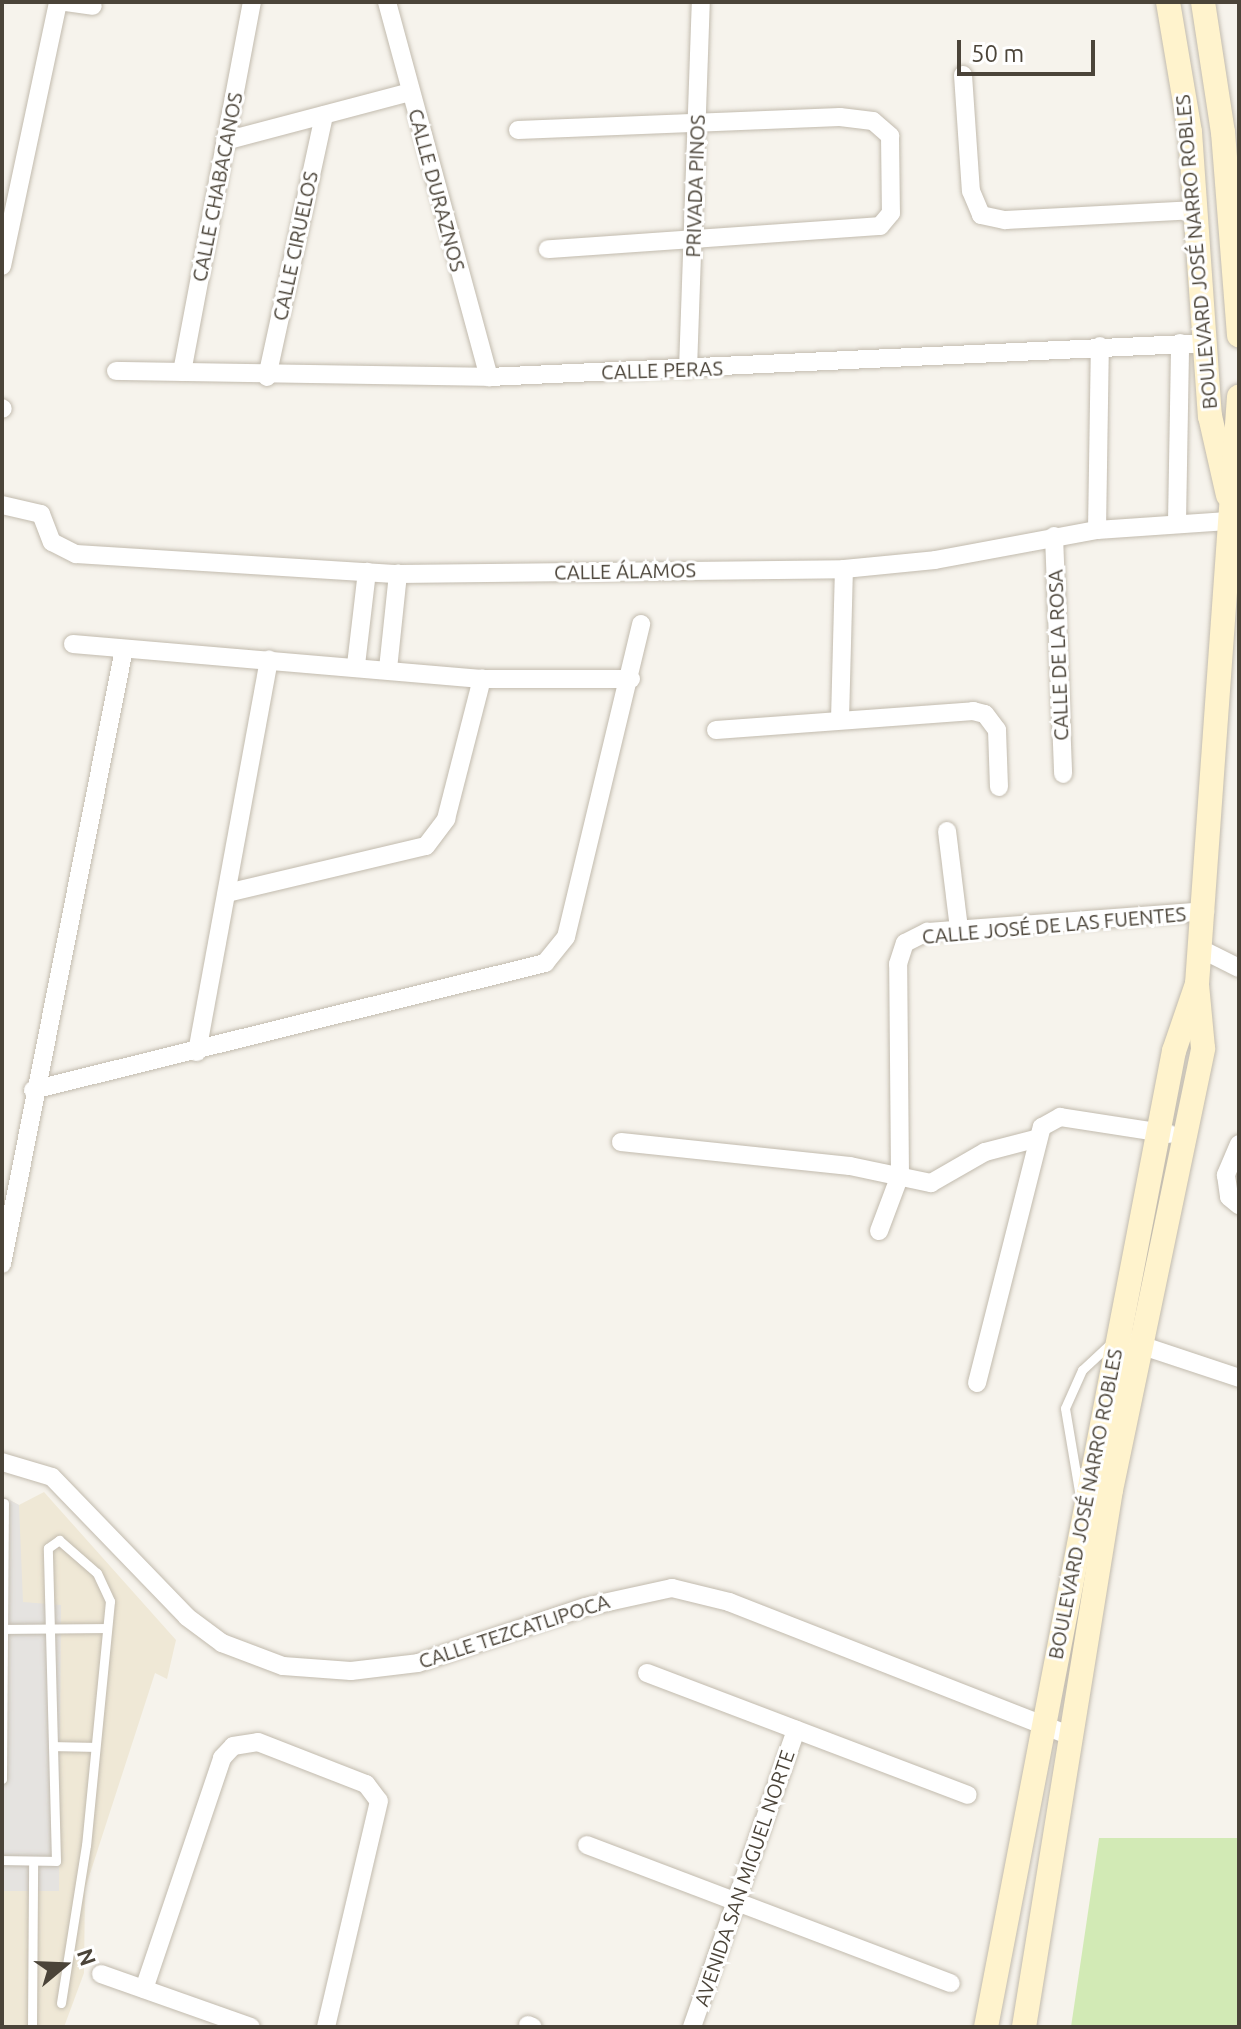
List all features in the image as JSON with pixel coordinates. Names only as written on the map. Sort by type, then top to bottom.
[{"type":"street","points":[[2,266],[58,2]]},
{"type":"street","points":[[66,2],[93,6]]},
{"type":"street","name":"CALLE CHABACANOS","points":[[182,372],[252,2]]},
{"type":"street","name":"CALLE DURAZNOS","points":[[387,2],[489,377]]},
{"type":"street","name":"PRIVADA PINOS","points":[[688,369],[701,2]]},
{"type":"street","name":"BOULEVARD JOSÉ NARRO ROBLES","points":[[1168,2],[1197,210],[1210,416],[1231,527]]},
{"type":"street","name":"BOULEVARD JOSÉ NARRO ROBLES","points":[[1203,2],[1231,132],[1239,335]]},
{"type":"street","points":[[963,75],[971,191],[981,215],[1005,220],[1197,210]]},
{"type":"street","points":[[225,141],[410,92]]},
{"type":"street","name":"CALLE CIRUELOS","points":[[267,377],[324,115]]},
{"type":"street","points":[[518,130],[697,121],[859,118],[884,126],[890,136],[891,213],[880,226],[548,249]]},
{"type":"street","points":[[1177,522],[1180,343]]},
{"type":"street","name":"CALLE PERAS","points":[[116,371],[267,377],[489,377],[1207,343]]},
{"type":"street","points":[[1097,530],[1100,346]]},
{"type":"street","name":"BOULEVARD JOSÉ NARRO ROBLES","points":[[986,2027],[1117,1338],[1171,1134],[1203,1048],[1197,984],[1205,911],[1239,397]]},
{"type":"street","name":"CALLE ÁLAMOS","points":[[2,505],[41,514],[52,542],[76,554],[398,574],[844,569],[935,560],[1097,530],[1177,522],[1231,527]]},
{"type":"street","name":"CALLE DE LA ROSA","points":[[1054,536],[1063,774]]},
{"type":"street","points":[[840,720],[844,569]]},
{"type":"street","points":[[356,665],[367,572]]},
{"type":"street","points":[[388,669],[398,574]]},
{"type":"street","points":[[33,1090],[508,976],[555,955],[566,937],[631,679],[641,624]]},
{"type":"street","points":[[73,644],[356,665],[482,679],[631,679]]},
{"type":"street","points":[[2,1264],[33,1090],[124,649]]},
{"type":"street","points":[[197,1052],[269,660]]},
{"type":"street","points":[[227,893],[426,846],[446,819],[482,679]]},
{"type":"street","points":[[716,730],[840,720],[985,714],[997,730],[999,787]]},
{"type":"street","points":[[947,831],[959,929]]},
{"type":"street","name":"CALLE JOSÉ DE LAS FUENTES","points":[[900,1175],[898,964],[905,943],[959,929],[1205,911]]},
{"type":"street","points":[[1201,949],[1239,968]]},
{"type":"street","points":[[977,1383],[1035,1139],[1048,1121],[1060,1117],[1171,1134]]},
{"type":"street","name":"BOULEVARD JOSÉ NARRO ROBLES","points":[[1024,2027],[1074,1737],[1111,1490],[1142,1344],[1171,1134]]},
{"type":"street","points":[[621,1142],[900,1175],[931,1183],[985,1152],[1035,1139]]},
{"type":"street","points":[[1239,1144],[1226,1188],[1239,1205]]},
{"type":"street","points":[[879,1231],[900,1175]]},
{"type":"street","points":[[1117,1338],[1239,1378]]},
{"type":"street","name":"CALLE TEZCATLIPOCA","points":[[2,1462],[52,1477],[187,1617],[222,1643],[283,1666],[351,1671],[418,1663],[585,1607],[672,1588],[729,1602],[1074,1737]]},
{"type":"street","points":[[647,1673],[968,1795]]},
{"type":"street","name":"AVENIDA SAN MIGUEL NORTE","points":[[692,2027],[796,1730]]},
{"type":"street","points":[[144,1989],[222,1758],[233,1746],[258,1742],[366,1784],[379,1801],[326,2027]]},
{"type":"street","points":[[587,1845],[951,1983]]},
{"type":"street","points":[[101,1974],[251,2027]]},
{"type":"lane","points":[[1084,1512],[1065,1408],[1082,1370],[1117,1338]]},
{"type":"lane","points":[[2,1779],[4,1503]]},
{"type":"lane","points":[[2,1860],[33,1865],[56,1861],[48,1548],[59,1540],[104,1584],[107,1628],[61,2003]]},
{"type":"lane","points":[[4,1629],[107,1628]]},
{"type":"lane","points":[[53,1746],[94,1747]]},
{"type":"lane","points":[[32,2027],[33,1865]]},
{"type":"shaded area","points":[[44,1492],[176,1640],[167,1679],[155,1673],[85,1889],[84,1973],[64,2027],[2,2027],[2,1496],[19,1505]]},
{"type":"shaded area","points":[[2,1496],[19,1505],[23,1602],[61,1605],[59,1891],[2,1891]]},
{"type":"green space","points":[[1099,1838],[1239,1838],[1239,2027],[1071,2027]]}]
